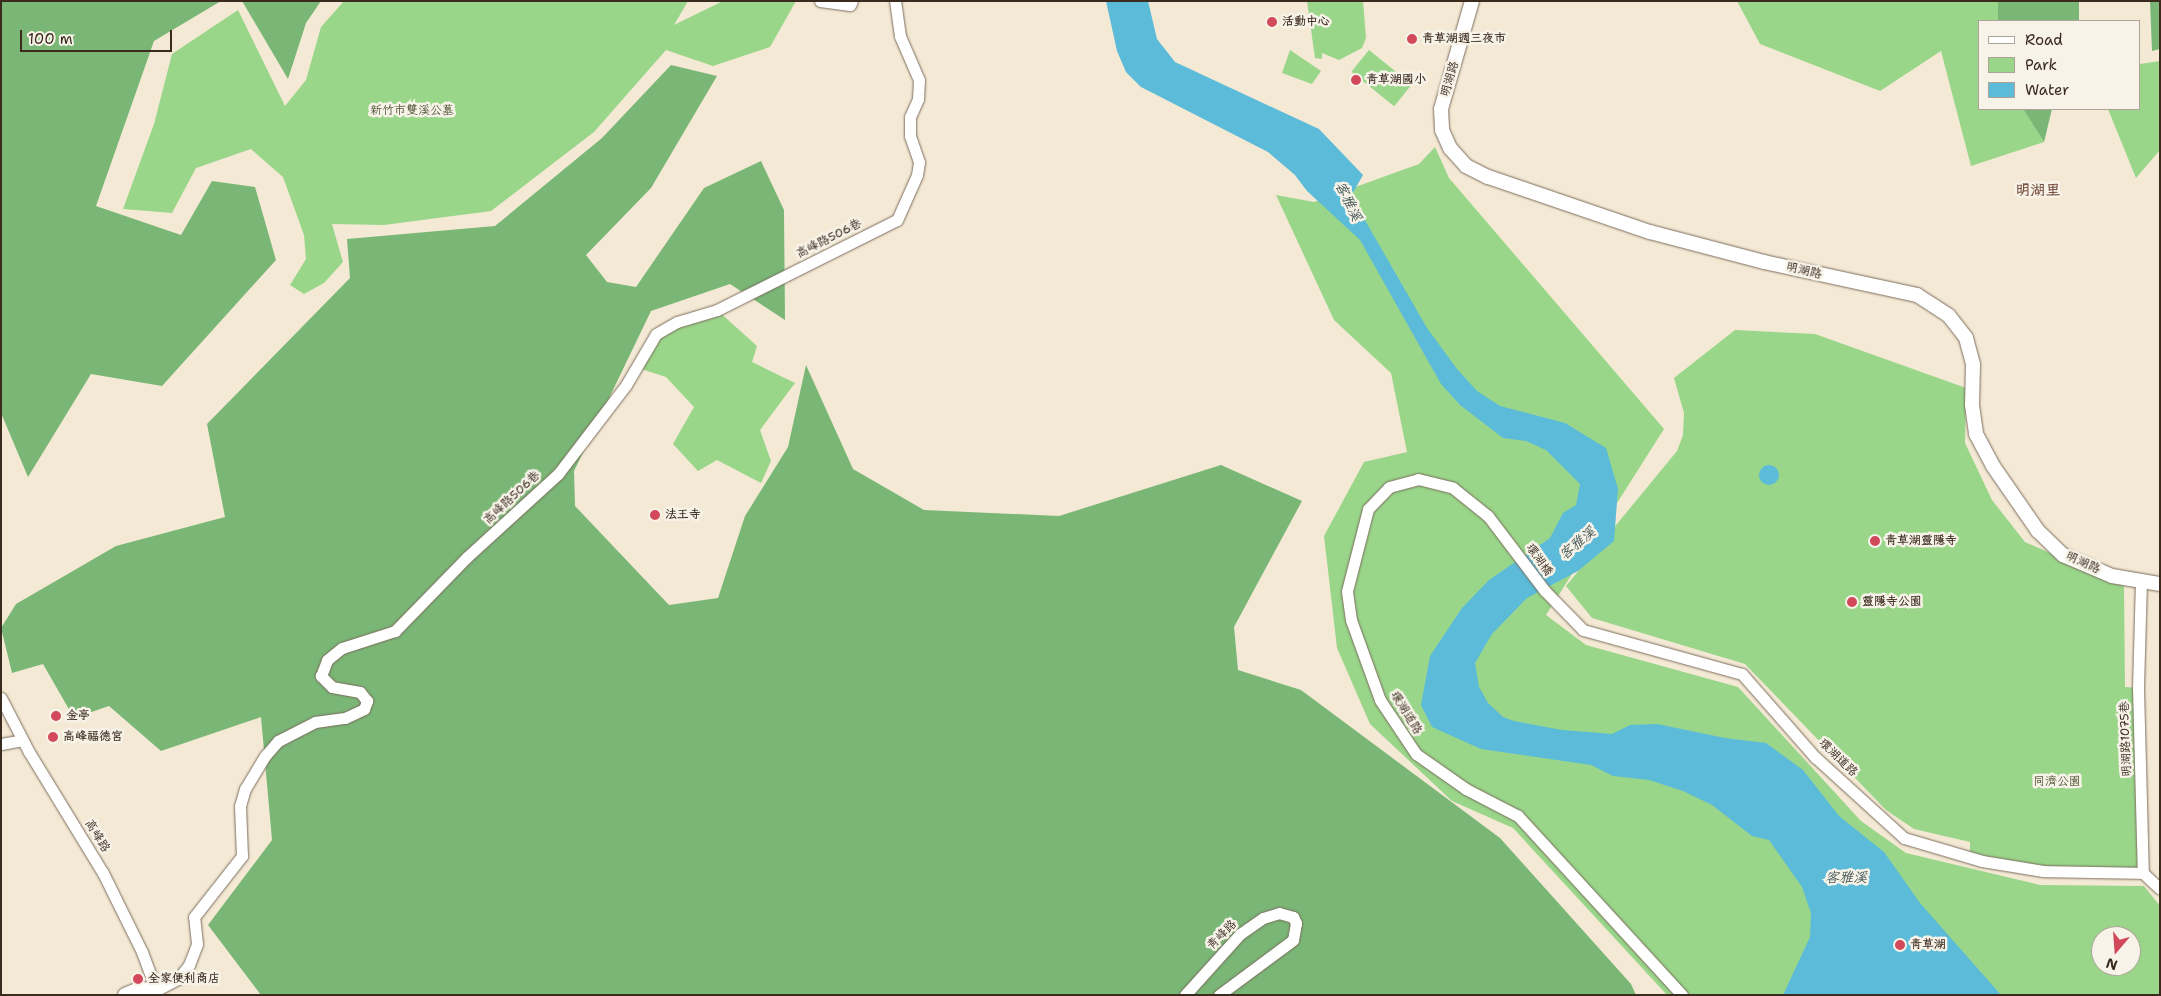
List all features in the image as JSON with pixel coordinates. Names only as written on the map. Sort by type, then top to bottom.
[{"type":"street","points":[[820,1],[850,5],[852,1]]},
{"type":"street","name":"高峰路506巷","points":[[155,993],[178,979],[189,965],[197,944],[194,917],[242,856],[240,806],[245,789],[265,756],[278,741],[315,722],[345,718],[364,709],[366,701],[360,692],[332,687],[321,676],[327,660],[342,648],[395,631],[467,558],[558,474],[626,385],[656,334],[677,322],[717,310],[897,220],[918,175],[919,162],[910,136],[910,117],[918,99],[919,80],[900,36],[895,1]]},
{"type":"street","name":"明湖路","points":[[1472,1],[1441,110],[1445,136],[1450,148],[1466,166],[1529,192],[1650,232],[1781,266],[1917,295],[1949,316],[1966,338],[1973,365],[1972,405],[1976,434],[1993,466],[2038,531],[2063,555],[2112,576],[2160,584]]},
{"type":"street","name":"環湖道路","points":[[1512,545],[1488,516],[1453,488],[1418,479],[1389,488],[1368,509],[1348,591],[1351,620],[1380,700],[1416,754],[1466,789],[1518,816],[1682,995]]},
{"type":"street","name":"環湖橋","points":[[1512,545],[1545,592]]},
{"type":"street","name":"明湖路1075巷","points":[[2141,580],[2138,688],[2143,873]]},
{"type":"street","name":"環湖道路","points":[[1545,592],[1583,630],[1742,674],[1815,757],[1904,838],[1982,861],[2043,871],[2143,873]]},
{"type":"street","name":"高峰路","points":[[1,698],[23,740],[103,873],[142,952],[155,993]]},
{"type":"street","points":[[1,744],[23,740]]},
{"type":"street","points":[[2143,873],[2160,889]]},
{"type":"street","name":"青峰路","points":[[1185,995],[1240,934],[1263,918],[1279,913],[1293,917],[1296,923],[1293,940],[1219,995]]},
{"type":"street","points":[[125,995],[139,989],[155,993]]},
{"type":"green space","points":[[1,1],[221,1],[154,41],[96,206],[181,235],[212,181],[255,187],[276,260],[162,386],[91,374],[28,477],[1,413]]},
{"type":"green space","points":[[242,1],[321,1],[306,23],[288,79]]},
{"type":"green space","name":"新竹市雙溪公墓","points":[[344,1],[688,1],[674,25],[723,1],[796,1],[770,47],[713,66],[666,50],[594,132],[491,211],[384,225],[332,224],[343,262],[324,283],[304,294],[290,285],[306,259],[304,235],[283,177],[251,149],[196,168],[172,213],[123,209],[154,124],[172,54],[238,10],[285,106],[306,80],[321,27]]},
{"type":"green space","points":[[1307,1],[1363,1],[1366,38],[1362,48],[1339,60],[1322,53],[1322,59],[1315,58]]},
{"type":"green space","points":[[1737,1],[1998,1],[2002,20],[1978,20],[1978,110],[2024,110],[2044,142],[1971,166],[1941,51],[1880,91],[1760,44]]},
{"type":"green space","points":[[1998,1],[2079,1],[2079,20],[1998,20]]},
{"type":"green space","points":[[2150,1],[2160,1],[2160,49],[2152,51]]},
{"type":"green space","points":[[1290,50],[1321,71],[1312,84],[1282,73]]},
{"type":"green space","points":[[1369,50],[1412,85],[1394,106],[1351,72]]},
{"type":"green space","points":[[2160,61],[2160,150],[2136,178],[2108,110],[2141,110],[2141,64]]},
{"type":"green space","points":[[671,65],[717,76],[651,188],[586,255],[607,282],[636,287],[704,188],[761,161],[784,210],[785,320],[730,284],[651,311],[574,471],[575,506],[669,605],[718,598],[745,516],[788,447],[806,365],[853,469],[924,510],[1059,516],[1221,465],[1302,501],[1234,627],[1238,670],[1301,690],[1500,838],[1631,984],[1636,995],[261,995],[208,925],[272,840],[261,717],[161,751],[109,706],[74,718],[43,664],[12,673],[1,628],[16,604],[116,546],[225,517],[207,424],[350,278],[347,239],[495,226],[602,138]]},
{"type":"green space","points":[[2024,110],[2052,110],[2044,142]]},
{"type":"green space","points":[[1435,147],[1449,178],[1664,429],[1546,615],[1586,645],[1738,687],[1861,821],[1906,853],[2040,885],[2144,886],[2160,906],[2160,995],[1667,995],[1513,828],[1452,801],[1370,724],[1337,648],[1324,536],[1364,462],[1407,452],[1391,373],[1334,320],[1276,195],[1314,202],[1419,164]]},
{"type":"green space","points":[[717,310],[757,346],[752,362],[795,383],[760,430],[771,461],[761,483],[717,460],[698,471],[673,444],[694,407],[666,377],[638,368],[656,334]]},
{"type":"green space","name":"靈隱寺公園","points":[[1735,330],[1815,334],[1966,388],[1965,443],[1992,500],[2025,542],[2124,586],[2125,687],[2138,688],[2143,873],[2043,871],[1970,852],[1970,842],[1914,829],[1886,810],[1745,664],[1592,618],[1566,586],[1677,451],[1683,435],[1684,413],[1674,378]]},
{"type":"water","name":"客雅溪","points":[[1106,1],[1148,1],[1157,39],[1175,62],[1319,129],[1363,175],[1351,196],[1427,328],[1457,369],[1477,391],[1500,406],[1565,423],[1606,448],[1618,489],[1614,541],[1578,571],[1527,598],[1492,634],[1475,663],[1479,687],[1488,703],[1503,717],[1514,721],[1562,730],[1612,734],[1630,725],[1657,724],[1725,738],[1766,743],[1803,770],[1839,816],[1884,852],[1920,903],[2001,995],[1783,995],[1810,937],[1811,913],[1802,887],[1769,840],[1752,836],[1712,805],[1683,791],[1649,780],[1613,776],[1591,765],[1481,749],[1432,727],[1421,705],[1430,656],[1462,608],[1489,580],[1550,538],[1563,513],[1576,505],[1580,484],[1546,450],[1526,441],[1503,438],[1460,405],[1441,384],[1360,240],[1307,191],[1295,175],[1268,152],[1141,87],[1126,72],[1117,51]]},
{"type":"water","points":[[1769,465],[1776,468],[1779,475],[1776,482],[1769,485],[1762,482],[1759,475],[1762,468]]},
{"type":"place","name":"活動中心","points":[[1272,22]]},
{"type":"place","name":"青草湖週三夜市","points":[[1412,39]]},
{"type":"place","name":"青草湖國小","points":[[1356,80]]},
{"type":"place","name":"法王寺","points":[[655,515]]},
{"type":"place","name":"青草湖靈隱寺","points":[[1875,541]]},
{"type":"place","name":"靈隱寺公園","points":[[1852,602]]},
{"type":"place","name":"金亭","points":[[56,716]]},
{"type":"place","name":"高峰福德宮","points":[[53,737]]},
{"type":"place","name":"青草湖","points":[[1900,945]]},
{"type":"place","name":"全家便利商店","points":[[138,979]]},
{"type":"district","name":"明湖里","points":[[2038,191]]},
{"type":"park label","name":"同濟公園","points":[[2057,782]]}]
